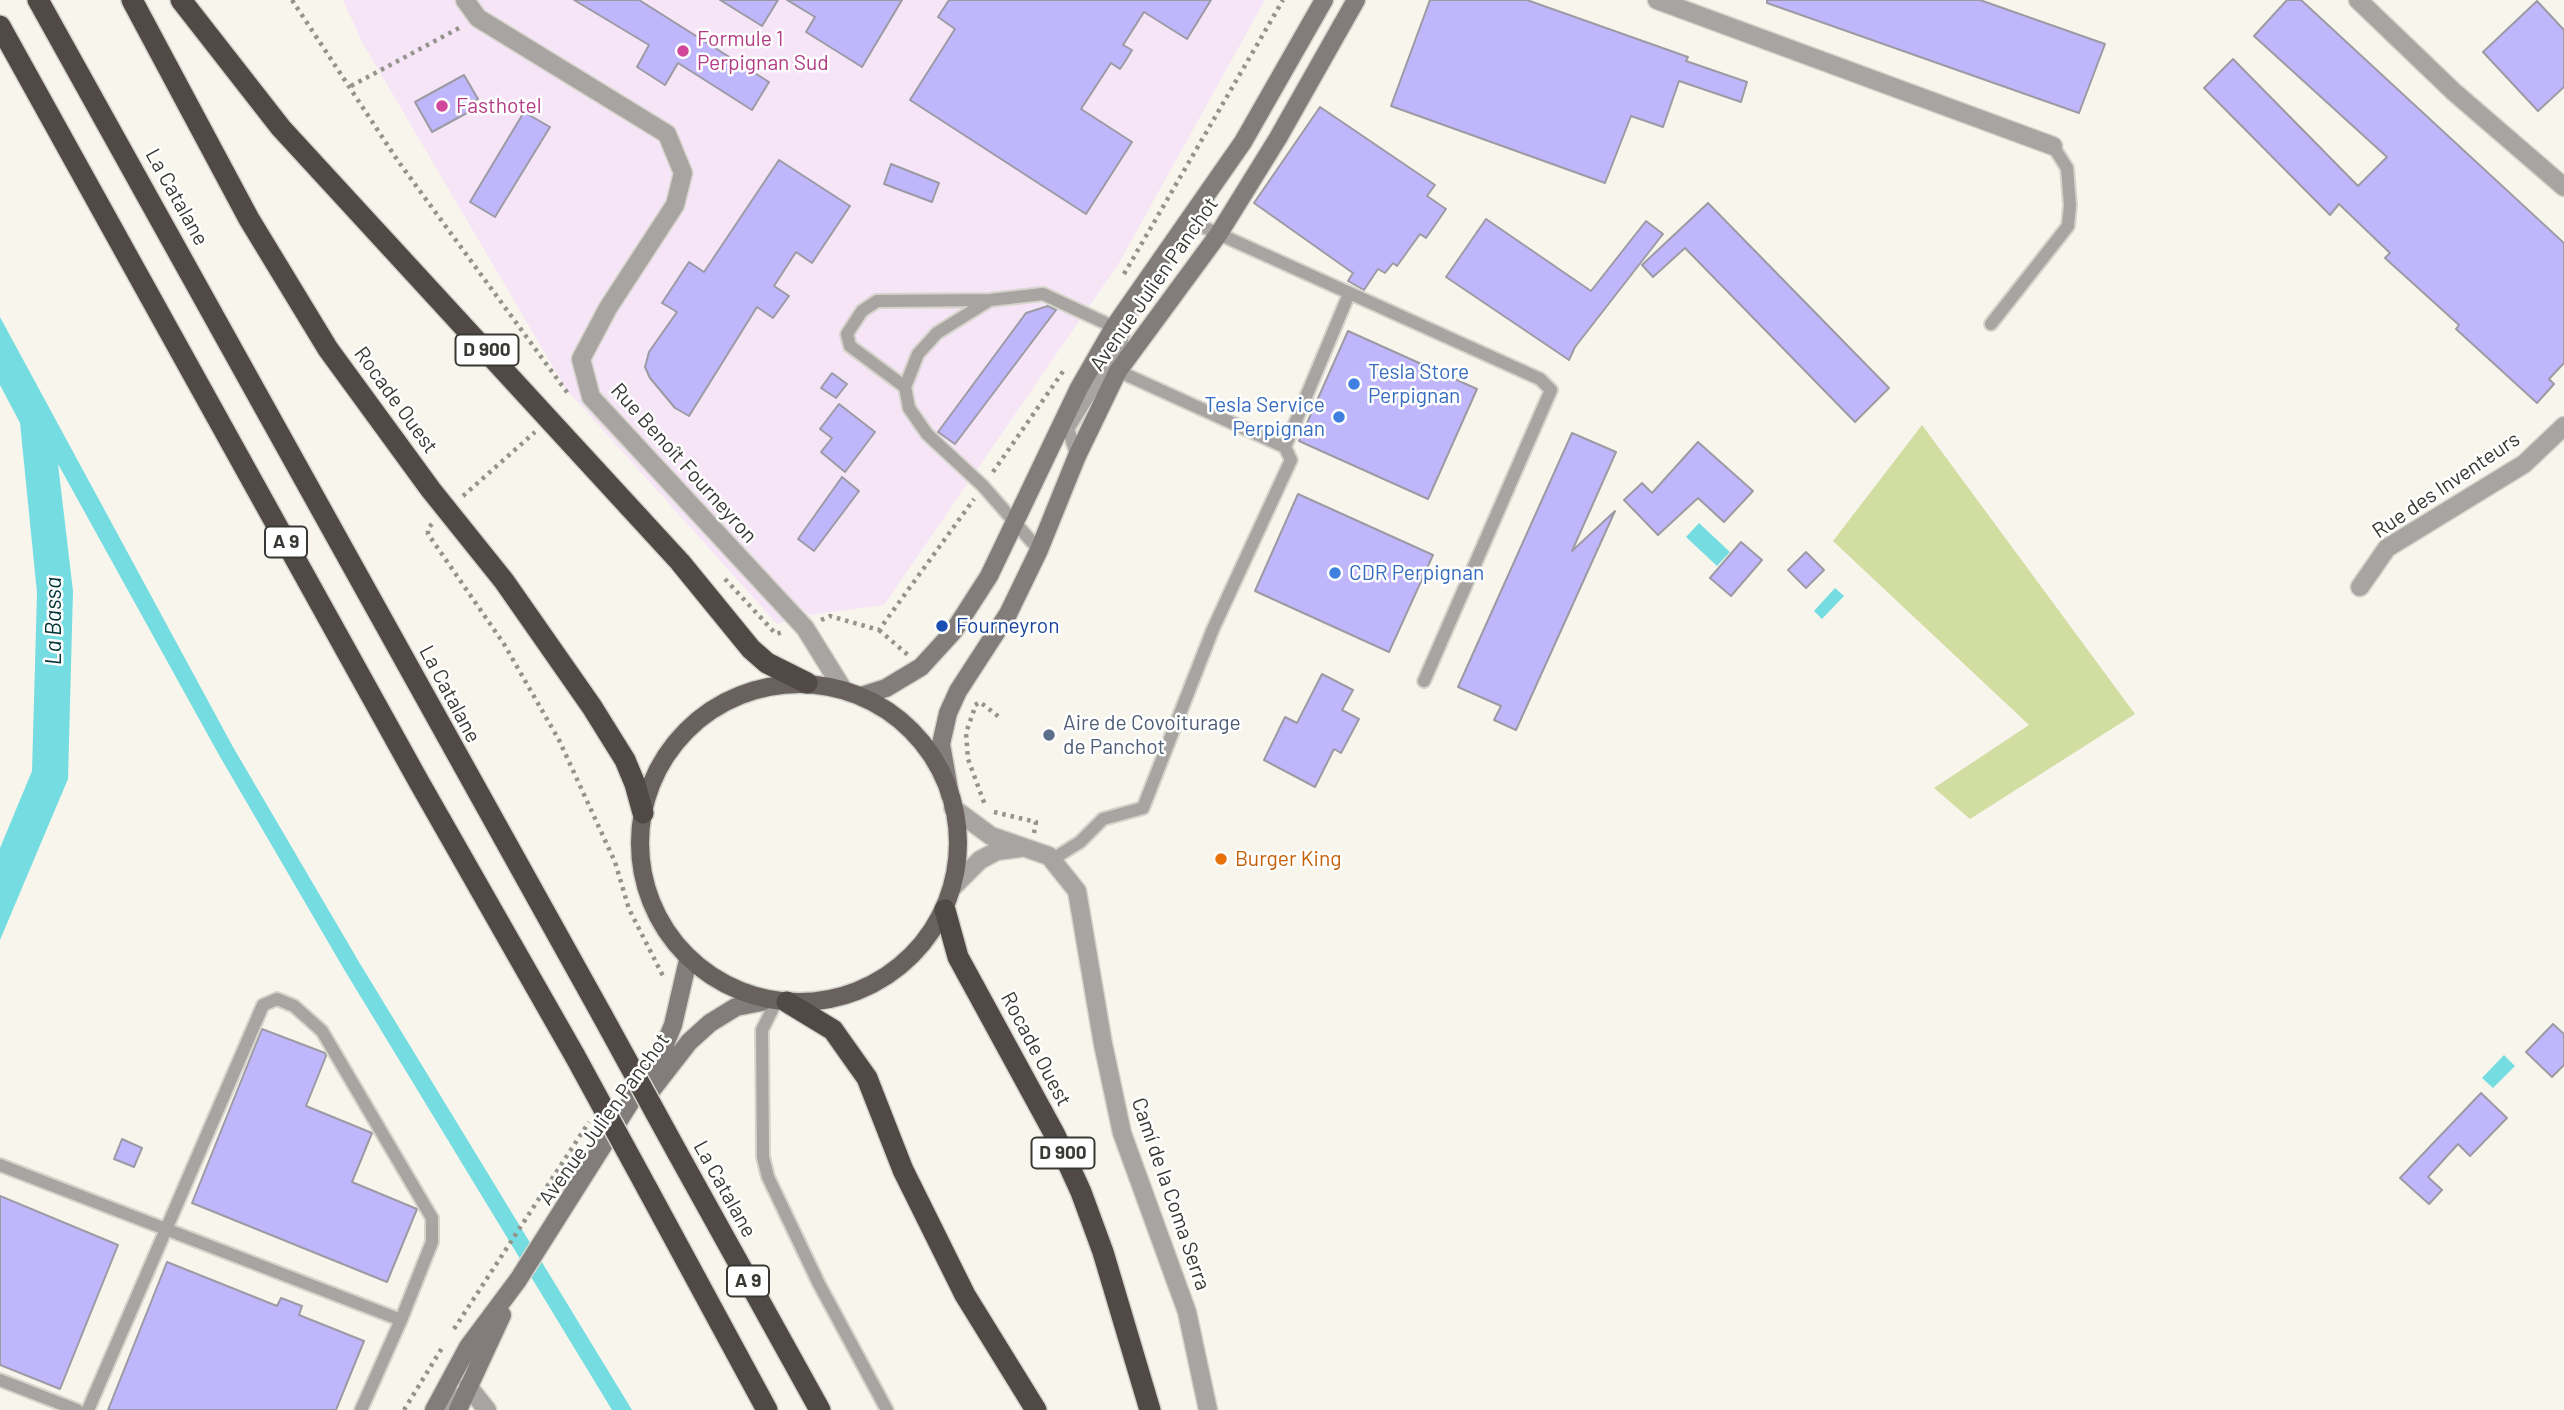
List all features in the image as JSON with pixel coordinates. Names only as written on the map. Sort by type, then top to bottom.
[{"type":"highway","name":"La Catalane","points":[[38,0],[820,1410]]},
{"type":"highway","name":"Rocade Ouest","points":[[132,0],[249,219],[328,349],[431,490],[504,581],[592,707],[625,760],[643,813]]},
{"type":"highway","name":"D 900","points":[[181,0],[281,128],[680,562],[751,649],[767,663],[807,683]]},
{"type":"highway","name":"A 9","points":[[0,26],[412,771],[575,1056],[767,1410]]},
{"type":"highway","name":"Rocade Ouest","points":[[945,910],[958,957],[1055,1135],[1081,1192],[1103,1252],[1150,1410]]},
{"type":"highway","points":[[775,1002],[833,1030],[867,1078],[903,1170],[965,1295],[1036,1410]]},
{"type":"main road","name":"Avenue Julien Panchot","points":[[862,696],[886,688],[922,667],[953,632],[989,576],[1079,388],[1114,327],[1243,142],[1324,0]]},
{"type":"main road","name":"Avenue Julien Panchot","points":[[952,802],[941,744],[948,713],[958,691],[1008,614],[1039,550],[1077,456],[1118,371],[1217,235],[1278,138],[1356,0]]},
{"type":"main road","points":[[807,683],[841,686],[862,696],[896,717],[926,746],[952,802],[957,835],[953,887],[945,910],[931,935],[916,953],[891,974],[840,999],[775,1002],[723,985],[688,960],[663,926],[648,890],[641,852],[643,813],[652,782],[667,753],[688,728],[714,708],[753,690],[775,685],[807,683]]},
{"type":"main road","name":"Avenue Julien Panchot","points":[[445,1410],[468,1347],[518,1280],[555,1224],[661,1054],[673,1025],[688,960]]},
{"type":"main road","name":"Avenue Julien Panchot","points":[[555,1224],[688,1042],[710,1023],[736,1007],[775,1002]]},
{"type":"main road","name":"Avenue Julien Panchot","points":[[445,1410],[468,1386],[518,1280]]},
{"type":"street","name":"Rue Benoît Fourneyron","points":[[465,0],[478,18],[667,134],[683,173],[675,205],[591,337],[581,359],[588,385],[592,397],[805,628],[841,686]]},
{"type":"street","points":[[1657,0],[2053,146]]},
{"type":"street","points":[[2358,0],[2454,92],[2564,187]]},
{"type":"street","name":"Rue des Inventeurs","points":[[2360,587],[2387,548],[2524,464],[2564,426]]},
{"type":"street","name":"Camí de la Coma Serra","points":[[952,802],[990,836],[1030,847],[1053,859],[1077,891],[1122,1133],[1187,1312],[1208,1410]]},
{"type":"street","points":[[953,887],[997,851],[1030,847]]},
{"type":"street","points":[[468,1386],[487,1410]]},
{"type":"lane","points":[[1991,324],[2067,226],[2070,205],[2067,168],[2053,146]]},
{"type":"lane","points":[[1190,221],[1540,379],[1551,390],[1424,681]]},
{"type":"lane","points":[[1053,859],[1080,842],[1101,812],[1143,808],[1213,629],[1292,460],[1285,447],[1118,371],[1124,326],[1153,281],[1154,266]]},
{"type":"lane","points":[[905,387],[850,346],[847,334],[862,311],[877,301],[990,300],[1043,294],[1114,327],[1114,356],[1068,429],[1077,456]]},
{"type":"lane","points":[[1285,447],[1349,294]]},
{"type":"lane","points":[[990,300],[937,333],[918,354],[905,387],[909,408],[927,434],[983,486],[1039,550]]},
{"type":"lane","points":[[88,1410],[263,1005],[277,999],[294,1006],[322,1031],[432,1218],[432,1242],[361,1410]]},
{"type":"lane","points":[[775,1002],[762,1030],[763,1157],[768,1177],[819,1284],[887,1410]]},
{"type":"lane","points":[[0,1165],[401,1320]]},
{"type":"lane","points":[[0,1380],[77,1410]]},
{"type":"path","points":[[292,0],[398,161],[553,376]]},
{"type":"path","points":[[1122,277],[1283,0]]},
{"type":"path","points":[[351,86],[478,18]]},
{"type":"path","points":[[879,630],[1068,364]]},
{"type":"path","points":[[460,499],[538,429]]},
{"type":"path","points":[[433,524],[428,528],[428,534],[511,656],[559,740],[606,842]]},
{"type":"path","points":[[805,628],[830,616],[879,630],[922,667]]},
{"type":"path","points":[[966,698],[975,705]]},
{"type":"path","points":[[999,717],[980,702],[975,705],[966,733],[975,784],[990,812],[1036,822],[1030,847]]},
{"type":"path","points":[[496,1261],[539,1197]]},
{"type":"shaded area","points":[[343,0],[1265,0],[1119,263],[884,605],[809,615],[777,624],[566,389],[362,42]]},
{"type":"green space","points":[[1922,425],[2135,714],[1970,819],[1934,788],[2029,725],[1833,541]]},
{"type":"water","name":"La Bassa","points":[[0,317],[233,747],[359,962],[632,1410],[612,1410],[345,971],[219,755],[58,464],[73,591],[68,779],[0,940],[0,848],[32,771],[37,593],[20,423],[0,385]]},
{"type":"water","points":[[1699,523],[1730,552],[1717,566],[1686,537]]},
{"type":"water","points":[[1835,588],[1844,596],[1822,619],[1814,611]]},
{"type":"water","points":[[2504,1055],[2515,1066],[2493,1088],[2482,1078]]},
{"type":"building","name":"Formule 1 Perpignan Sud","points":[[574,0],[639,0],[769,82],[752,110],[678,63],[665,85],[637,67],[649,45]]},
{"type":"building","points":[[720,0],[778,0],[762,26]]},
{"type":"building","points":[[787,0],[902,0],[862,67],[806,32],[815,17]]},
{"type":"building","points":[[949,0],[1211,0],[1187,39],[1144,12],[1123,45],[1132,50],[1126,60],[1120,69],[1111,63],[1081,109],[1132,142],[1086,214],[910,100],[955,29],[938,17]]},
{"type":"building","points":[[1430,0],[1527,0],[1688,57],[1686,61],[1747,82],[1741,102],[1679,81],[1663,127],[1631,116],[1605,183],[1391,106]]},
{"type":"building","points":[[1767,0],[1980,0],[2105,44],[2079,113],[1767,3]]},
{"type":"building","points":[[2287,0],[2301,0],[2564,243],[2564,363],[2549,379],[2554,384],[2537,403],[2456,329],[2459,325],[2385,258],[2390,253],[2339,204],[2330,215],[2204,88],[2233,59],[2358,186],[2387,157],[2254,36]]},
{"type":"building","points":[[2537,1],[2564,30],[2564,87],[2538,111],[2483,52]]},
{"type":"building","points":[[464,75],[478,99],[473,102],[476,108],[432,132],[415,102]]},
{"type":"building","points":[[1320,107],[1435,185],[1427,196],[1446,209],[1426,238],[1420,234],[1397,266],[1393,263],[1385,273],[1378,269],[1364,290],[1348,281],[1353,273],[1254,203]]},
{"type":"building","points":[[524,112],[550,127],[495,217],[470,202]]},
{"type":"building","points":[[779,160],[850,206],[812,263],[796,252],[774,286],[789,296],[773,318],[757,307],[689,416],[675,408],[650,378],[645,367],[649,352],[677,312],[662,303],[689,262],[704,272]]},
{"type":"building","points":[[891,164],[939,183],[932,202],[884,184]]},
{"type":"building","points":[[1708,203],[1889,388],[1855,422],[1685,248],[1653,277],[1642,265]]},
{"type":"building","points":[[1486,219],[1591,291],[1646,221],[1663,234],[1575,347],[1569,360],[1446,277]]},
{"type":"building","points":[[1048,306],[1056,310],[955,444],[938,432],[1026,313]]},
{"type":"building","points":[[1348,331],[1477,389],[1428,499],[1299,441]]},
{"type":"building","points":[[832,373],[847,384],[836,398],[821,388]]},
{"type":"building","points":[[839,404],[875,432],[845,472],[821,452],[832,438],[820,429]]},
{"type":"building","points":[[1572,433],[1616,452],[1572,551],[1615,511],[1516,730],[1494,720],[1501,706],[1458,687]]},
{"type":"building","points":[[1698,442],[1753,491],[1724,522],[1698,498],[1658,535],[1624,500],[1642,483],[1652,493]]},
{"type":"building","points":[[842,477],[859,491],[814,551],[798,539]]},
{"type":"building","points":[[1298,494],[1433,555],[1389,652],[1255,591]]},
{"type":"building","points":[[1741,542],[1762,560],[1731,596],[1710,578]]},
{"type":"building","points":[[1806,552],[1824,570],[1806,588],[1788,570]]},
{"type":"building","points":[[1322,674],[1353,690],[1342,710],[1359,719],[1341,753],[1334,749],[1315,787],[1264,760],[1285,717],[1297,723]]},
{"type":"building","points":[[2553,1024],[2564,1034],[2564,1065],[2552,1077],[2526,1052]]},
{"type":"building","points":[[262,1029],[325,1053],[306,1106],[372,1133],[352,1182],[417,1209],[387,1282],[192,1203]]},
{"type":"building","points":[[2481,1093],[2507,1118],[2470,1156],[2458,1144],[2428,1177],[2442,1190],[2429,1204],[2400,1178]]},
{"type":"building","points":[[122,1139],[142,1148],[134,1167],[114,1159]]},
{"type":"building","points":[[0,1196],[118,1245],[60,1389],[0,1365]]},
{"type":"building","points":[[167,1262],[277,1306],[281,1298],[302,1306],[299,1315],[364,1341],[336,1410],[108,1410]]},
{"type":"place","name":"Formule 1 Perpignan Sud","points":[[683,51]]},
{"type":"place","name":"Fasthotel","points":[[442,106]]},
{"type":"place","name":"Tesla Store Perpignan","points":[[1354,384]]},
{"type":"place","name":"Tesla Service Perpignan","points":[[1339,417]]},
{"type":"place","name":"CDR Perpignan","points":[[1335,573]]},
{"type":"place","name":"Fourneyron","points":[[942,626]]},
{"type":"place","name":"Aire de Covoiturage de Panchot","points":[[1049,735]]},
{"type":"place","name":"Burger King","points":[[1221,859]]}]
